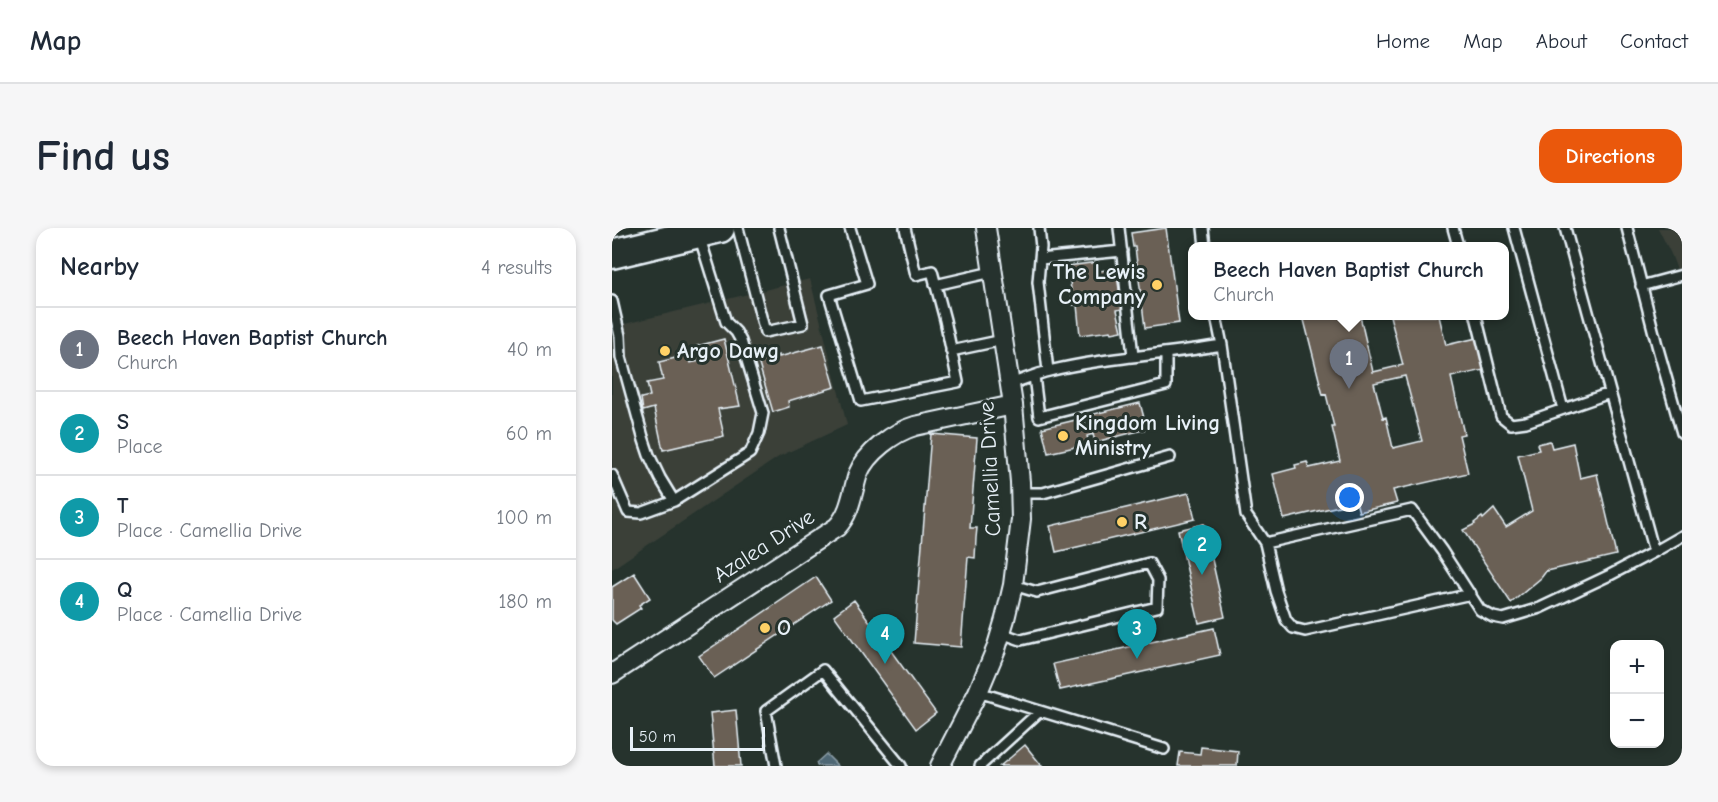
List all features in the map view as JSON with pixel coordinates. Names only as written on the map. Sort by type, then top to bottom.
[{"type":"main road","points":[[612,254],[666,234],[717,229]]},
{"type":"street","name":"Camellia Drive","points":[[940,766],[978,692],[996,649],[1013,585],[1021,519],[1013,405],[986,228]]},
{"type":"street","name":"Azalea Drive","points":[[612,674],[837,527],[847,513],[862,466],[869,456],[895,435],[915,426],[1013,405]]},
{"type":"lane","points":[[717,229],[756,297],[765,332],[803,324],[779,228]]},
{"type":"lane","points":[[850,228],[867,284],[829,294],[861,401],[958,382],[932,271],[916,275],[905,228]]},
{"type":"lane","points":[[1039,228],[1038,282],[1048,371]]},
{"type":"lane","points":[[1119,228],[1132,356]]},
{"type":"lane","points":[[1514,228],[1563,409]]},
{"type":"lane","points":[[1565,228],[1654,552]]},
{"type":"lane","points":[[1627,228],[1682,433]]},
{"type":"lane","points":[[612,475],[628,512],[640,513],[674,501],[750,453],[759,433],[763,413],[741,341],[726,322],[717,229]]},
{"type":"lane","points":[[1040,259],[1122,250]]},
{"type":"lane","points":[[935,285],[992,272]]},
{"type":"lane","points":[[1641,286],[1682,275]]},
{"type":"lane","points":[[612,301],[620,336],[621,357],[649,455],[674,501]]},
{"type":"lane","points":[[1217,320],[1246,515],[1265,543],[1276,591],[1286,620],[1293,627],[1305,631],[1471,594]]},
{"type":"lane","points":[[1477,320],[1501,416],[1511,424],[1526,422],[1610,393]]},
{"type":"lane","points":[[951,351],[1003,340]]},
{"type":"lane","points":[[1010,384],[1048,371],[1132,356],[1222,345]]},
{"type":"lane","points":[[1034,376],[1039,417],[1166,385],[1166,353]]},
{"type":"lane","points":[[612,362],[621,357]]},
{"type":"lane","points":[[1020,493],[1043,493],[1170,457]]},
{"type":"lane","points":[[1265,543],[1412,510],[1480,610],[1503,619],[1540,608],[1610,576],[1682,536]]},
{"type":"lane","points":[[1001,633],[1022,640],[1157,607],[1158,580],[1149,563],[1036,592],[1013,585]]},
{"type":"lane","points":[[776,766],[766,711],[823,670],[901,766]]},
{"type":"lane","points":[[978,692],[1164,749]]},
{"type":"lane","points":[[980,766],[1040,711]]},
{"type":"shaded area","points":[[1658,228],[1682,228],[1682,283],[1671,254]]},
{"type":"shaded area","points":[[810,279],[847,425],[780,456],[612,569],[612,327]]},
{"type":"water","points":[[826,754],[838,766],[818,766],[816,763]]},
{"type":"building","name":"The Lewis Company","points":[[1166,228],[1179,323],[1145,328],[1135,247],[1133,247],[1131,233]]},
{"type":"building","points":[[1098,262],[1099,271],[1116,269],[1122,309],[1117,310],[1122,331],[1080,335],[1077,305],[1073,305],[1068,266]]},
{"type":"building","points":[[1304,320],[1361,320],[1373,372],[1403,365],[1391,320],[1440,320],[1446,345],[1477,338],[1484,370],[1451,377],[1464,434],[1459,435],[1468,473],[1393,490],[1397,503],[1359,512],[1356,502],[1284,519],[1273,474],[1296,468],[1295,465],[1307,462],[1309,468],[1340,461],[1326,394],[1323,395]],"holes":[[[1405,376],[1422,441],[1393,448],[1386,417],[1383,418],[1374,383]]]},
{"type":"building","points":[[724,339],[740,406],[718,409],[724,436],[663,450],[654,408],[643,411],[641,398],[650,396],[647,383],[663,380],[659,362],[688,355],[690,363],[701,361],[697,346]]},
{"type":"building","points":[[823,345],[835,387],[788,401],[789,407],[773,412],[758,361]]},
{"type":"building","points":[[1140,403],[1147,429],[1095,442],[1093,434],[1087,436],[1089,444],[1048,453],[1042,428],[1084,418],[1086,428],[1092,427],[1090,415]]},
{"type":"building","points":[[931,434],[977,438],[970,528],[977,528],[975,558],[968,557],[961,647],[914,643]]},
{"type":"building","points":[[1550,441],[1552,448],[1573,443],[1580,478],[1597,474],[1616,555],[1547,570],[1541,578],[1511,603],[1463,530],[1475,524],[1482,517],[1483,519],[1494,509],[1506,527],[1532,511],[1518,455],[1539,450],[1537,444]]},
{"type":"building","name":"R","points":[[1189,493],[1195,519],[1056,552],[1050,526]]},
{"type":"building","points":[[1204,524],[1225,617],[1199,623],[1178,530]]},
{"type":"building","points":[[634,573],[650,598],[639,605],[641,608],[616,624],[612,620],[612,587]]},
{"type":"building","name":"O","points":[[816,577],[831,600],[714,678],[699,656]]},
{"type":"building","points":[[854,600],[936,713],[916,729],[834,615]]},
{"type":"building","points":[[1214,628],[1220,655],[1060,690],[1053,664]]},
{"type":"building","points":[[736,710],[741,766],[715,766],[710,713]]},
{"type":"building","points":[[1025,745],[1042,766],[1000,766],[1011,757]]},
{"type":"building","points":[[1201,747],[1238,751],[1237,766],[1178,766],[1180,752],[1200,754]]},
{"type":"place","name":"The Lewis Company","points":[[1157,285]]},
{"type":"place","name":"Argo Dawg","points":[[665,351]]},
{"type":"place","name":"Beech Haven Baptist Church","points":[[1349,389]]},
{"type":"place","name":"Kingdom Living Ministry","points":[[1063,436]]},
{"type":"place","name":"R","points":[[1122,522]]},
{"type":"place","name":"S","points":[[1202,575]]},
{"type":"place","name":"O","points":[[765,628]]},
{"type":"place","name":"T","points":[[1137,659]]},
{"type":"place","name":"Q","points":[[885,664]]}]
